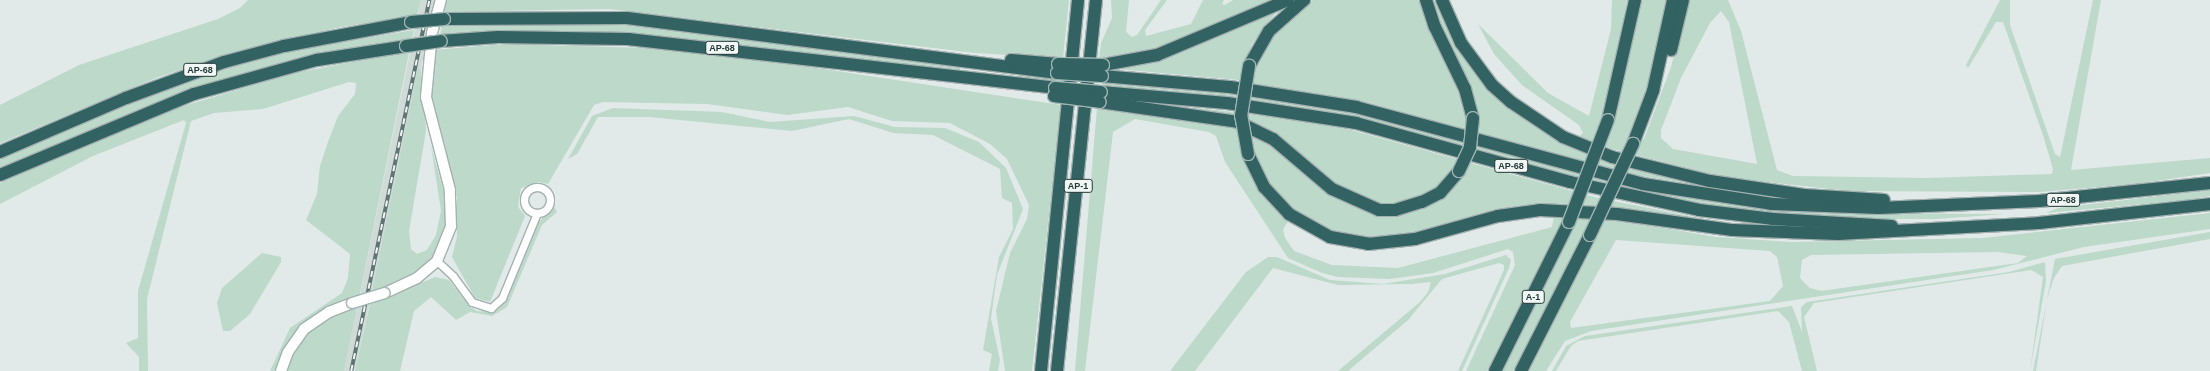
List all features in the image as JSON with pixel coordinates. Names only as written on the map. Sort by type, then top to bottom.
[{"type":"highway","name":"AP-1","points":[[1041,371],[1078,0]]},
{"type":"highway","name":"AP-1","points":[[1057,371],[1096,0]]},
{"type":"highway","points":[[1102,71],[1157,55],[1288,0]]},
{"type":"highway","points":[[1304,0],[1269,31],[1249,66],[1241,116],[1248,154],[1264,187],[1289,214],[1312,229],[1349,242],[1384,244],[1498,216],[1547,210],[1585,210],[1733,230],[1793,233],[1923,228]]},
{"type":"highway","points":[[1100,97],[1238,122],[1273,139],[1332,189],[1379,210],[1395,210],[1422,202],[1440,193],[1458,171],[1470,147],[1473,118],[1465,89],[1435,27],[1426,0]]},
{"type":"highway","points":[[1442,0],[1461,44],[1492,85],[1536,119],[1587,148],[1710,181],[1915,206]]},
{"type":"highway","name":"A-1","points":[[1495,371],[1569,222],[1608,120],[1635,0]]},
{"type":"highway","name":"A-1","points":[[1521,371],[1590,235],[1633,144],[1660,68],[1673,0]]},
{"type":"highway","points":[[1660,68],[1668,56],[1683,0]]},
{"type":"highway","name":"AP-68","points":[[0,152],[126,98],[224,62],[284,46],[411,22],[444,19],[627,18],[946,61],[1102,71],[1230,87],[1356,108],[1573,167],[1702,195],[1827,207],[1915,206],[2085,198],[2210,183]]},
{"type":"highway","name":"AP-68","points":[[0,175],[194,94],[317,60],[441,41],[498,37],[628,39],[1100,97],[1227,103],[1356,123],[1570,182],[1699,210],[1773,219],[1923,228],[2038,223],[2210,204]]},
{"type":"street","points":[[281,371],[291,346],[304,329],[329,312],[385,293],[417,278],[437,261],[446,243],[452,210],[426,97],[432,33],[441,0]]},
{"type":"street","points":[[437,261],[453,276],[472,302],[491,308],[502,298],[537,213]]},
{"type":"shaded area","points":[[421,0],[436,0],[355,371],[344,371]]},
{"type":"green space","points":[[248,0],[421,0],[417,15],[336,28],[215,58],[156,78],[0,143],[0,105],[79,65],[218,19],[240,8]]},
{"type":"green space","points":[[447,0],[1069,0],[1063,58],[975,53],[609,9],[442,12]]},
{"type":"green space","points":[[1111,0],[1129,0],[1126,32],[1132,37],[1137,35],[1161,0],[1167,0],[1145,30],[1146,36],[1191,24],[1203,0],[1224,0],[1222,4],[1225,5],[1233,0],[1275,0],[1171,44],[1144,53],[1099,59],[1101,43],[1112,18]]},
{"type":"green space","points":[[1313,0],[1423,0],[1467,104],[1468,131],[1370,103],[1250,83],[1267,43],[1290,16]]},
{"type":"green space","points":[[1433,0],[1437,0],[1459,51],[1495,94],[1520,115],[1645,170],[1743,192],[1641,176],[1477,133],[1474,97],[1448,43]]},
{"type":"green space","points":[[1612,0],[1627,0],[1615,70],[1601,120],[1612,124],[1641,0],[1668,0],[1649,83],[1631,135],[1644,139],[1671,67],[1688,0],[1728,0],[1741,31],[1777,170],[1793,176],[1926,178],[2052,174],[2053,169],[2043,135],[2003,22],[1996,22],[1968,68],[1966,65],[2000,0],[2010,0],[2010,25],[2055,154],[2060,157],[2093,0],[2101,0],[2071,170],[2210,158],[2210,173],[2135,184],[2039,192],[1849,191],[1722,177],[1613,149],[1579,137],[1583,133],[1579,125],[1522,85],[1494,54],[1478,24],[1548,93],[1589,116],[1611,29]],"holes":[[[1721,11],[1729,22],[1757,164],[1673,149],[1661,138],[1661,130],[1681,78],[1710,23]]]},
{"type":"green space","points":[[1277,11],[1252,44],[1239,80],[1118,69],[1205,41]]},
{"type":"green space","points":[[508,20],[626,23],[960,68],[960,72],[653,36],[558,31],[440,36],[442,25]]},
{"type":"green space","points":[[414,30],[412,39],[315,56],[200,86],[0,169],[0,158],[193,77],[286,51]]},
{"type":"green space","points":[[506,44],[645,48],[764,60],[1061,105],[1032,371],[1005,371],[996,311],[1010,253],[1027,219],[1029,205],[1007,159],[990,144],[950,123],[892,121],[848,107],[787,115],[707,104],[603,102],[594,105],[548,184],[539,182],[521,188],[518,207],[525,216],[490,302],[475,298],[452,257],[457,237],[457,198],[439,138],[429,89],[433,50]]},
{"type":"green space","points":[[397,53],[409,53],[344,371],[283,371],[298,341],[326,316],[352,308],[353,297],[316,313],[301,326],[276,371],[270,371],[290,328],[342,293],[348,278],[350,254],[306,220],[317,194],[320,166],[328,142],[338,116],[355,94],[356,83],[349,82],[263,109],[214,113],[191,121],[147,299],[148,371],[139,371],[139,357],[126,343],[138,338],[138,291],[186,123],[184,120],[93,156],[0,204],[0,183],[164,112],[290,74]]},
{"type":"green space","points":[[418,69],[421,70],[426,131],[409,231],[411,249],[417,254],[427,250],[436,235],[441,211],[431,146],[448,207],[446,230],[429,264],[410,278],[372,292]]},
{"type":"green space","points":[[1024,75],[1057,78],[1056,84],[1016,78]]},
{"type":"green space","points":[[1102,82],[1229,92],[1355,112],[1603,180],[1691,198],[1839,213],[2005,214],[1936,219],[1835,219],[1721,208],[1557,174],[1346,116],[1166,90],[1102,88]]},
{"type":"green space","points":[[1169,105],[1288,118],[1351,130],[1598,198],[1730,224],[1618,208],[1564,204],[1530,206],[1489,214],[1396,238],[1353,238],[1317,227],[1296,213],[1267,184],[1252,147],[1239,146],[1260,191],[1288,222],[1283,229],[1285,238],[1294,251],[1332,265],[1398,268],[1552,227],[1554,216],[1623,221],[1716,237],[1791,242],[1983,238],[2210,213],[2210,229],[2084,247],[1993,270],[1591,331],[1565,341],[1546,371],[1529,371],[1598,235],[1584,234],[1515,371],[1502,371],[1568,237],[1556,233],[1487,371],[1466,371],[1515,265],[1513,252],[1508,249],[1433,273],[1390,279],[1338,277],[1322,273],[1288,258],[1225,162],[1216,136],[1209,132],[1135,119],[1113,132],[1085,371],[1075,371],[1097,108],[1231,125],[1275,146],[1339,200],[1371,213],[1411,212],[1432,203],[1456,184],[1463,173],[1456,170],[1448,180],[1419,200],[1382,205],[1366,202],[1334,185],[1286,143],[1251,123]],"holes":[[[1616,240],[1770,251],[1777,257],[1783,286],[1770,301],[1571,328],[1570,322]],[[1997,252],[2027,256],[2018,263],[1821,291],[1810,288],[1800,278],[1802,260],[1811,255]]]},
{"type":"green space","points":[[613,108],[722,112],[770,122],[854,116],[895,127],[945,128],[979,142],[1006,168],[1023,209],[997,275],[991,319],[1000,360],[998,371],[989,371],[992,354],[983,350],[999,257],[1013,229],[1012,203],[1002,198],[1000,169],[933,135],[893,133],[849,119],[792,131],[649,117],[598,117],[577,154],[568,159],[592,116]]},
{"type":"green space","points":[[2210,190],[2210,196],[2187,200],[2046,213],[2058,208]]},
{"type":"green space","points":[[554,206],[557,212],[542,225],[507,307],[492,316],[470,312],[456,320],[431,297],[414,311],[400,371],[355,371],[370,304],[435,277],[449,280],[470,307],[477,311],[494,312],[500,308],[539,222]]},
{"type":"green space","points":[[2210,232],[2210,239],[2062,266],[2054,278],[2047,298],[2055,259]]},
{"type":"green space","points":[[262,253],[281,257],[281,262],[250,314],[230,331],[223,331],[217,303],[222,288]]},
{"type":"green space","points":[[1506,255],[1511,260],[1509,268],[1462,371],[1458,371],[1504,270],[1504,265],[1499,263],[1442,279],[1408,320],[1348,371],[1338,371],[1420,302],[1428,292],[1431,282],[1411,284],[1338,285],[1273,268],[1195,371],[1170,371],[1246,272],[1268,257],[1277,257],[1330,280],[1383,284],[1445,274]]},
{"type":"green space","points":[[2045,262],[2046,281],[2030,371],[2043,277],[2031,270],[1814,303],[1804,317],[1817,371],[1802,371],[1789,322],[1778,311],[1578,341],[1571,346],[1556,371],[1552,371],[1566,346],[1585,336],[1792,306],[1802,332],[1801,307],[1807,302],[2009,272]]},
{"type":"green space","points":[[2046,302],[2036,371],[2033,371]]},
{"type":"railway","points":[[351,371],[429,0]]}]
